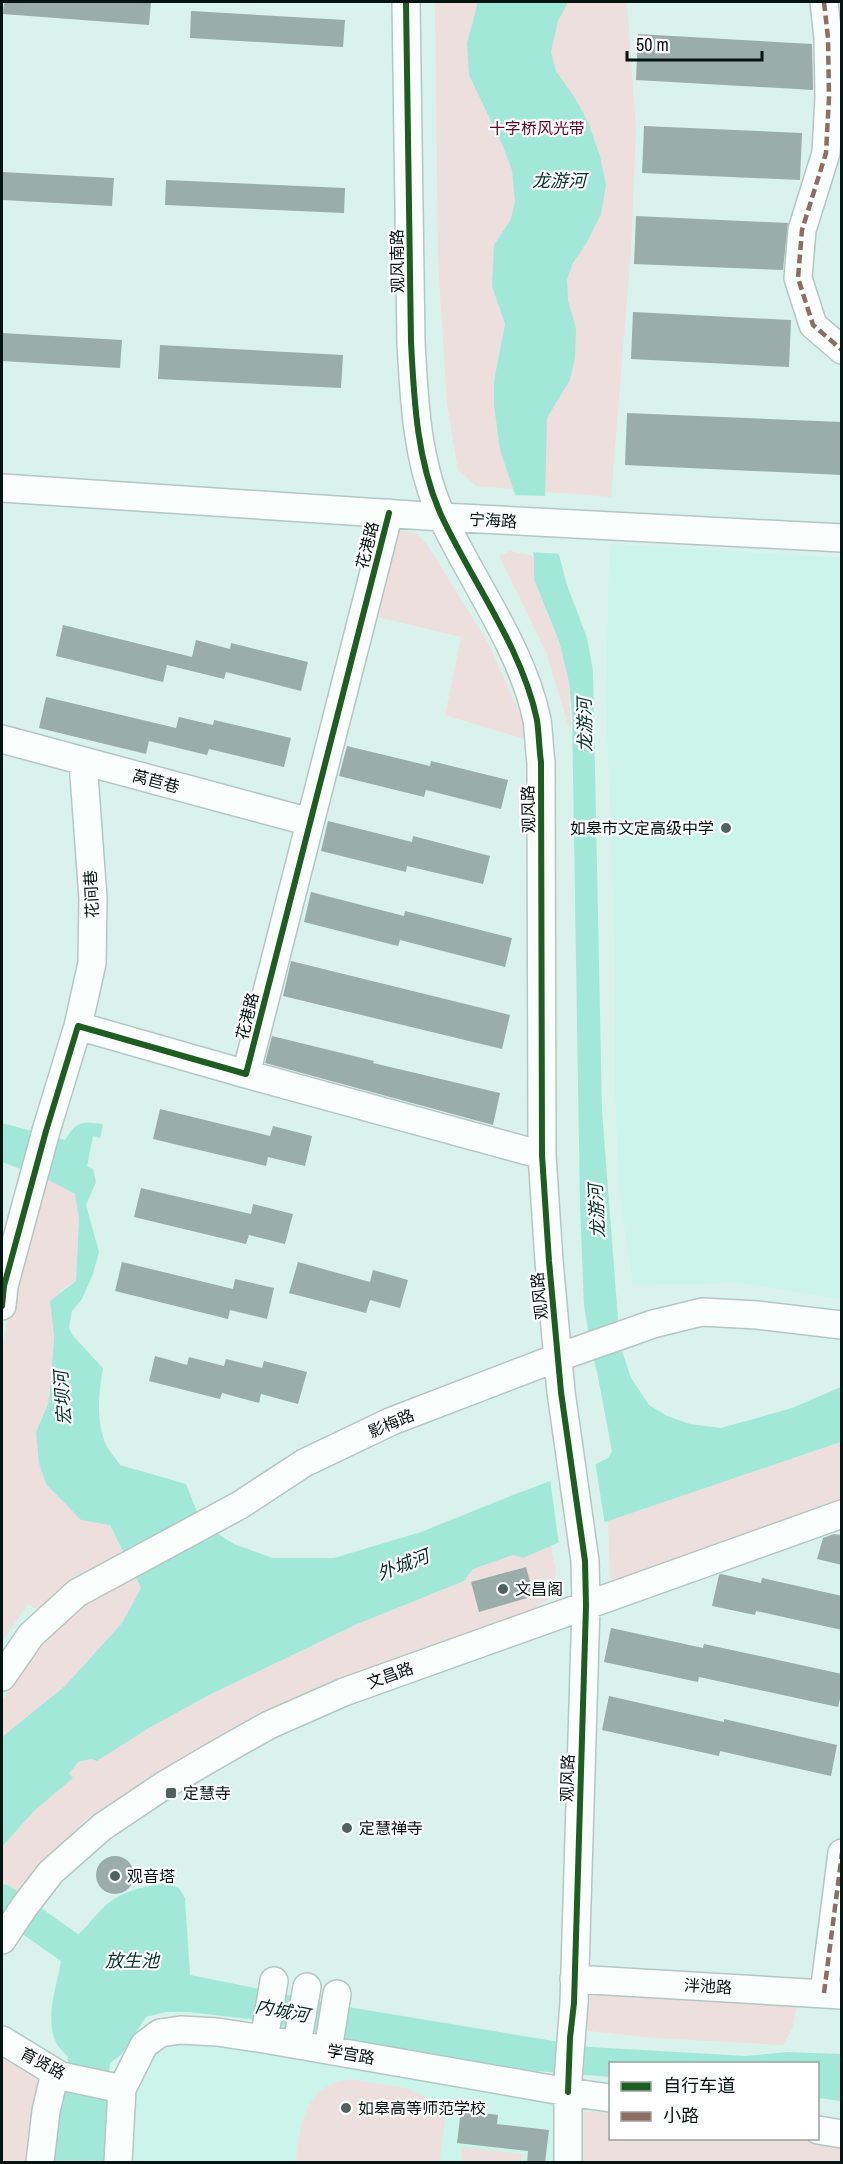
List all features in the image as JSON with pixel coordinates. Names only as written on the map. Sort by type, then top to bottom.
[{"type":"street","name":"观风南路","points":[[406,2],[414,398],[429,484],[442,517]]},
{"type":"street","points":[[824,2],[829,73],[826,153],[802,230],[798,278],[813,325],[842,350]]},
{"type":"street","name":"宁海路","points":[[2,488],[489,520],[842,538]]},
{"type":"street","name":"花港路","points":[[246,1074],[389,513]]},
{"type":"street","name":"观风路","points":[[442,517],[513,652],[525,682],[537,721],[541,773],[542,1155],[549,1261],[570,1353],[561,1392],[585,1561],[586,1606],[574,2003],[568,2086],[568,2163]]},
{"type":"street","name":"莴苣巷","points":[[2,739],[310,822]]},
{"type":"street","name":"花间巷","points":[[78,1026],[92,963],[93,898],[83,762]]},
{"type":"street","points":[[2,1306],[4,1286],[46,1131],[78,1026],[542,1155]]},
{"type":"street","name":"影梅路","points":[[3,1673],[41,1624],[77,1593],[240,1505],[304,1463],[392,1421],[570,1353],[653,1324],[702,1312],[842,1325]]},
{"type":"street","name":"文昌路","points":[[12,1924],[51,1872],[102,1827],[163,1786],[270,1725],[344,1692],[842,1514]]},
{"type":"street","points":[[833,1994],[842,1853]]},
{"type":"street","name":"泮池路","points":[[574,1979],[833,1994]]},
{"type":"street","points":[[264,2033],[273,1984]]},
{"type":"street","points":[[298,2039],[307,1990]]},
{"type":"street","points":[[329,2045],[337,1997]]},
{"type":"street","name":"学宫路","points":[[118,2088],[144,2045],[160,2033],[181,2030],[264,2033],[568,2086],[609,2098]]},
{"type":"street","name":"育贤路","points":[[2,2040],[58,2074],[118,2088]]},
{"type":"street","points":[[40,2163],[46,2111],[58,2074]]},
{"type":"street","points":[[118,2088],[118,2163]]},
{"type":"street","points":[[819,2130],[842,2134]]},
{"type":"shaded area","name":"如皋市文定高级中学","points":[[612,544],[841,558],[841,1299],[740,1283],[633,1285],[619,1191],[615,1092],[615,959],[606,696],[609,559]]},
{"type":"shaded area","name":"如皋高等师范学校","points":[[177,2039],[301,2054],[558,2098],[558,2162],[131,2162],[134,2084],[146,2052]]},
{"type":"green space","name":"十字桥风光带","points":[[435,2],[627,2],[636,130],[631,250],[611,497],[477,486],[458,471],[447,404],[438,260]]},
{"type":"green space","points":[[394,529],[416,533],[427,544],[487,641],[522,718],[524,739],[445,715],[461,637],[377,617]]},
{"type":"green space","points":[[510,551],[534,556],[534,579],[559,641],[569,682],[571,734],[546,652],[499,556]]},
{"type":"green space","points":[[45,1178],[75,1194],[79,1218],[76,1281],[60,1291],[52,1323],[54,1336],[49,1402],[36,1432],[46,1484],[81,1519],[109,1524],[141,1588],[122,1623],[65,1686],[2,1737],[2,1701],[57,1621],[28,1604],[2,1642],[2,1353],[14,1280]]},
{"type":"green space","points":[[841,1442],[841,1503],[621,1587],[610,1577],[608,1521]]},
{"type":"green space","points":[[551,1545],[556,1571],[550,1598],[527,1614],[131,1792],[87,1818],[36,1871],[2,1917],[2,1847],[34,1811],[72,1778],[69,1775],[78,1762],[91,1759],[97,1761],[149,1728],[211,1694],[355,1625],[464,1581],[473,1569],[513,1555],[523,1558]]},
{"type":"green space","points":[[585,1981],[798,1995],[793,2027],[783,2045],[654,2038],[579,2030]]},
{"type":"green space","points":[[2,2052],[40,2075],[32,2162],[2,2162]]},
{"type":"green space","points":[[351,2079],[405,2088],[437,2102],[445,2120],[440,2162],[296,2162],[301,2128],[308,2107],[322,2090],[336,2082]]},
{"type":"green space","points":[[582,2111],[609,2113],[609,2140],[816,2140],[841,2145],[841,2162],[582,2162]]},
{"type":"green space","points":[[462,2147],[523,2154],[522,2162],[461,2162]]},
{"type":"water","points":[[478,2],[568,2],[558,21],[551,52],[556,71],[588,122],[600,156],[606,185],[601,214],[573,263],[567,280],[568,301],[576,328],[575,358],[570,380],[547,418],[545,503],[567,585],[587,638],[593,671],[602,1111],[620,1345],[631,1378],[649,1405],[667,1416],[690,1424],[721,1428],[792,1408],[841,1387],[841,1442],[608,1521],[523,1558],[513,1555],[473,1569],[464,1581],[355,1625],[211,1694],[149,1728],[97,1761],[91,1759],[78,1762],[69,1774],[73,1778],[34,1811],[2,1847],[2,1737],[65,1686],[122,1623],[141,1588],[110,1525],[81,1520],[46,1484],[39,1463],[36,1432],[49,1402],[53,1352],[54,1336],[50,1301],[76,1281],[79,1218],[75,1194],[45,1178],[2,1162],[2,1123],[65,1140],[80,1124],[103,1124],[100,1138],[93,1136],[87,1166],[93,1169],[96,1182],[86,1205],[99,1252],[93,1274],[82,1299],[72,1311],[69,1328],[73,1336],[103,1368],[99,1395],[101,1431],[105,1443],[120,1465],[186,1484],[202,1524],[234,1544],[273,1558],[334,1558],[421,1532],[598,1463],[608,1458],[612,1451],[584,1305],[580,1206],[572,713],[569,682],[559,641],[534,579],[534,556],[528,533],[500,450],[494,405],[494,381],[505,324],[492,286],[494,245],[511,219],[515,201],[512,170],[469,75],[467,43]]},
{"type":"water","points":[[166,1883],[179,1888],[185,1898],[190,1975],[354,2008],[590,2047],[746,2056],[788,2052],[841,2054],[841,2101],[819,2098],[819,2062],[609,2062],[609,2077],[523,2070],[409,2051],[249,2019],[188,2012],[166,2012],[146,2017],[121,2055],[110,2063],[104,2162],[51,2162],[56,2127],[63,2105],[68,2057],[56,2042],[51,2020],[62,1953],[40,1936],[48,1926],[71,1940],[115,1898],[140,1888]]},
{"type":"pier","points":[[511,495],[549,496],[553,524],[563,554],[529,552]]},
{"type":"pier","points":[[595,1461],[605,1525],[559,1545],[550,1479]]},
{"type":"building","points":[[4,2],[151,2],[149,25],[3,14]]},
{"type":"building","points":[[191,11],[345,20],[343,47],[190,38]]},
{"type":"building","points":[[638,34],[812,44],[813,90],[636,80]]},
{"type":"building","points":[[644,126],[802,133],[800,180],[642,173]]},
{"type":"building","points":[[2,172],[114,178],[112,206],[2,200]]},
{"type":"building","points":[[166,180],[345,188],[344,213],[165,205]]},
{"type":"building","points":[[636,216],[788,223],[783,270],[634,264]]},
{"type":"building","points":[[633,312],[791,320],[789,367],[631,359]]},
{"type":"building","points":[[2,333],[122,340],[120,368],[2,361]]},
{"type":"building","points":[[160,345],[343,355],[341,388],[158,379]]},
{"type":"building","points":[[627,413],[842,422],[842,475],[625,465]]},
{"type":"building","points":[[63,625],[192,657],[196,640],[230,649],[231,643],[308,662],[301,691],[226,672],[224,679],[167,665],[163,682],[56,656]]},
{"type":"building","points":[[46,697],[176,728],[179,717],[213,725],[214,720],[291,738],[284,767],[209,749],[207,755],[149,741],[146,754],[39,728]]},
{"type":"building","points":[[347,746],[430,766],[431,761],[508,780],[501,809],[426,790],[424,797],[339,776]]},
{"type":"building","points":[[328,821],[412,842],[413,836],[490,856],[483,884],[407,866],[406,872],[321,851]]},
{"type":"building","points":[[311,892],[404,916],[405,911],[512,938],[505,967],[400,940],[398,946],[304,922]]},
{"type":"building","points":[[291,961],[510,1015],[502,1049],[283,996]]},
{"type":"building","points":[[272,1036],[500,1093],[493,1125],[265,1063]]},
{"type":"building","points":[[160,1109],[270,1136],[273,1126],[312,1136],[305,1166],[268,1157],[266,1166],[153,1139]]},
{"type":"building","points":[[141,1188],[251,1214],[253,1204],[293,1214],[285,1244],[249,1235],[246,1244],[134,1217]]},
{"type":"building","points":[[122,1262],[233,1289],[235,1279],[274,1288],[267,1319],[230,1310],[228,1319],[115,1291]]},
{"type":"building","points":[[298,1262],[370,1282],[373,1270],[408,1280],[400,1308],[370,1300],[366,1313],[289,1293]]},
{"type":"building","points":[[155,1356],[187,1365],[189,1357],[224,1366],[226,1359],[262,1368],[264,1361],[307,1372],[298,1404],[261,1394],[259,1403],[222,1393],[220,1399],[149,1381]]},
{"type":"building","points":[[834,1534],[842,1535],[842,1565],[817,1559],[823,1538]]},
{"type":"building","name":"文昌阁","points":[[526,1567],[534,1596],[479,1612],[471,1582]]},
{"type":"building","points":[[721,1574],[761,1583],[762,1578],[842,1596],[842,1630],[756,1611],[755,1615],[712,1606]]},
{"type":"building","points":[[611,1628],[703,1648],[704,1644],[842,1674],[842,1690],[838,1707],[699,1677],[698,1682],[604,1662]]},
{"type":"building","points":[[609,1696],[837,1745],[831,1776],[720,1751],[719,1756],[602,1730]]},
{"type":"building","name":"观音塔","points":[[115,1856],[128,1862],[134,1875],[128,1888],[115,1894],[102,1888],[96,1875],[102,1862]]},
{"type":"building","points":[[461,2110],[498,2115],[497,2124],[549,2130],[545,2163],[527,2163],[528,2151],[457,2143]]},
{"type":"waterway","points":[[2,1900],[80,1955]]},
{"type":"marked path","points":[[824,2],[828,38],[829,97],[826,153],[802,230],[798,278],[813,325],[842,350]]},
{"type":"marked path","points":[[824,1993],[842,1853]]},
{"type":"cycle path","points":[[406,2],[411,342],[418,431],[427,475],[442,517],[496,616],[530,693],[537,720],[541,762],[542,1155],[561,1392],[585,1561],[586,1606],[574,2003],[568,2092]]},
{"type":"cycle path","points":[[2,1306],[4,1286],[46,1131],[78,1026],[246,1074],[389,513]]},
{"type":"place","name":"如皋市文定高级中学","points":[[726,828]]},
{"type":"place","name":"文昌阁","points":[[503,1589]]},
{"type":"place","name":"定慧寺","points":[[171,1793]]},
{"type":"place","name":"定慧禅寺","points":[[347,1828]]},
{"type":"place","name":"观音塔","points":[[115,1876]]},
{"type":"place","name":"如皋高等师范学校","points":[[346,2108]]},
{"type":"water label","name":"龙游河","points":[[559,181]]},
{"type":"water label","name":"龙游河","points":[[585,725]]},
{"type":"water label","name":"龙游河","points":[[597,1211]]},
{"type":"water label","name":"宏坝河","points":[[63,1398]]},
{"type":"water label","name":"外城河","points":[[403,1565]]},
{"type":"water label","name":"放生池","points":[[132,1961]]},
{"type":"water label","name":"内城河","points":[[282,2011]]}]
